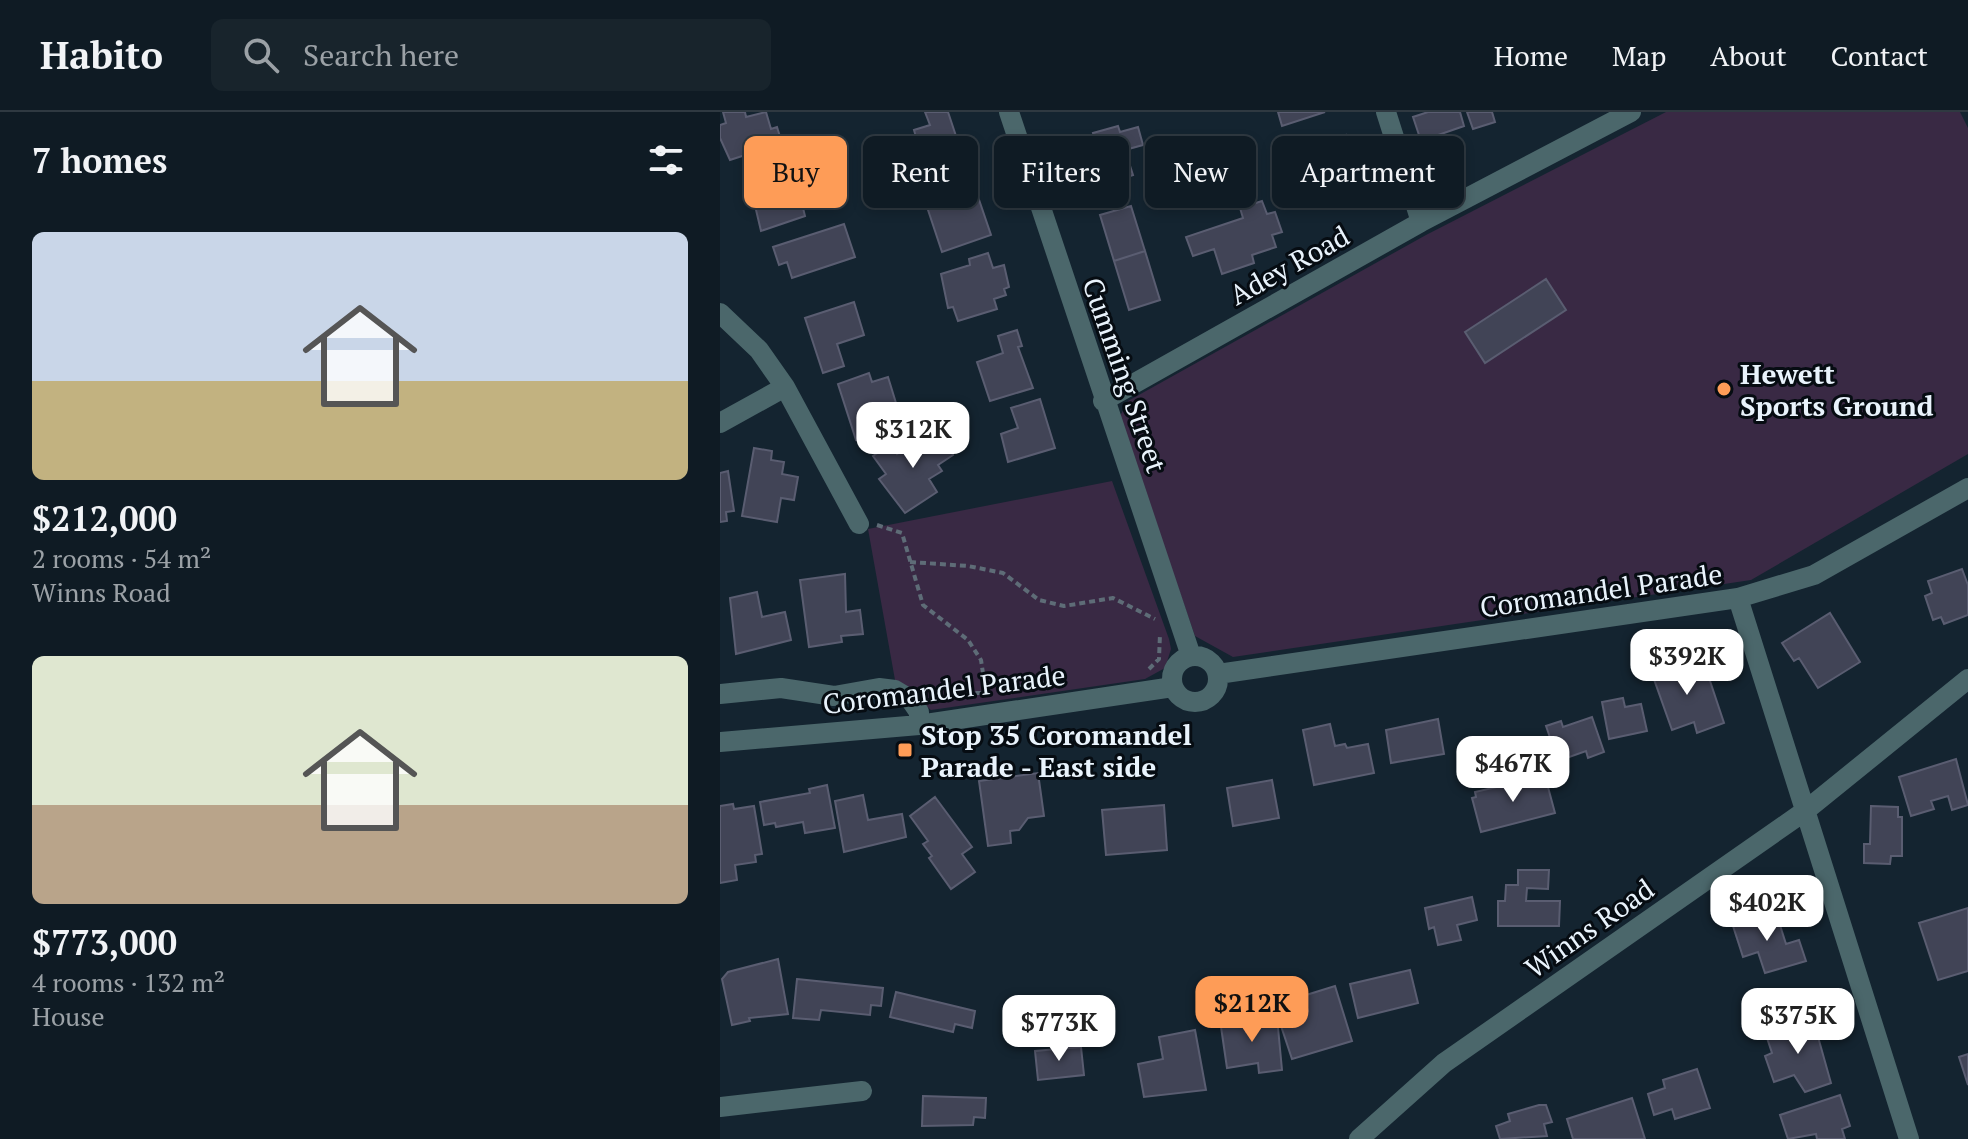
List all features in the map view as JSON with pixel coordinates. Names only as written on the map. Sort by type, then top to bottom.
[{"type":"street","name":"Cumming Street","points":[[1009,112],[1103,401],[1191,656]]},
{"type":"street","points":[[1386,112],[1421,222]]},
{"type":"street","name":"Adey Road","points":[[1103,401],[1421,222],[1631,112]]},
{"type":"street","points":[[720,313],[759,350],[785,387],[867,524]]},
{"type":"street","points":[[720,423],[785,387]]},
{"type":"street","name":"Coromandel Parade","points":[[1218,674],[1738,598],[1814,575],[1968,488]]},
{"type":"street","points":[[1738,598],[1909,1139]]},
{"type":"street","points":[[1191,656],[1211,662],[1218,674],[1217,690],[1205,701],[1183,699],[1173,687],[1174,671],[1191,656]]},
{"type":"street","name":"Winns Road","points":[[1359,1139],[1444,1063],[1805,811],[1968,679]]},
{"type":"street","name":"Coromandel Parade","points":[[720,742],[919,725],[1173,687]]},
{"type":"street","points":[[720,694],[781,688],[834,696],[879,688],[895,690],[910,699],[919,712],[919,725]]},
{"type":"street","points":[[720,1107],[862,1091]]},
{"type":"path","points":[[867,524],[902,533],[923,605],[968,640],[981,660],[986,693]]},
{"type":"path","points":[[910,562],[968,566],[1003,573],[1039,600],[1064,606],[1113,598],[1151,614],[1160,625],[1159,659],[1147,672]]},
{"type":"path","points":[[923,693],[986,693],[1068,680]]},
{"type":"shaded area","points":[[1666,112],[1960,112],[1968,128],[1968,454],[1751,580],[1233,657],[1195,636],[1119,418],[1128,401],[1426,235]]},
{"type":"shaded area","points":[[1112,481],[1169,639],[1171,649],[1165,668],[1145,679],[931,710],[895,680],[868,529]]},
{"type":"building","points":[[723,112],[745,112],[746,117],[766,112],[771,129],[777,127],[780,136],[744,136],[744,155],[730,160],[720,138],[720,125],[726,123]]},
{"type":"building","points":[[925,112],[948,112],[956,136],[916,136],[914,130],[930,125]]},
{"type":"building","points":[[1278,112],[1325,112],[1282,126]]},
{"type":"building","points":[[1428,112],[1460,112],[1464,126],[1435,136],[1419,136],[1413,117]]},
{"type":"building","points":[[1467,112],[1492,112],[1495,122],[1473,129]]},
{"type":"building","points":[[1118,126],[1120,132],[1138,127],[1143,145],[1129,149],[1129,136],[1094,136],[1093,133]]},
{"type":"building","points":[[978,197],[991,235],[942,252],[927,208],[978,208]]},
{"type":"building","points":[[1262,201],[1267,214],[1275,212],[1282,232],[1272,235],[1276,247],[1252,255],[1254,263],[1222,274],[1214,249],[1193,256],[1186,237],[1243,218],[1240,208],[1256,208],[1256,203]]},
{"type":"building","points":[[1129,207],[1145,251],[1114,261],[1100,215]]},
{"type":"building","points":[[756,208],[803,208],[805,216],[761,231]]},
{"type":"building","points":[[844,224],[855,257],[792,278],[787,262],[779,265],[773,247]]},
{"type":"building","points":[[1145,251],[1160,300],[1129,310],[1114,261]]},
{"type":"building","points":[[988,253],[993,268],[1004,265],[1009,287],[1004,289],[1006,295],[994,299],[997,309],[958,321],[953,307],[948,308],[941,274],[970,265],[969,259]]},
{"type":"building","points":[[1546,279],[1566,310],[1485,363],[1465,332]]},
{"type":"building","points":[[854,302],[864,335],[837,344],[844,366],[823,373],[805,318]]},
{"type":"building","points":[[1017,330],[1022,346],[1018,347],[1033,388],[990,401],[977,362],[1003,353],[998,336]]},
{"type":"building","points":[[869,373],[872,382],[888,377],[900,416],[906,414],[911,430],[871,443],[868,436],[856,440],[838,384]]},
{"type":"building","points":[[1040,399],[1055,448],[1008,462],[1001,434],[1018,428],[1011,408]]},
{"type":"building","points":[[936,429],[953,455],[938,465],[942,471],[929,479],[937,492],[905,513],[879,479],[886,474],[873,456],[891,444],[897,454]]},
{"type":"building","points":[[754,448],[772,451],[771,460],[784,462],[782,474],[798,477],[794,500],[781,498],[777,522],[742,516]]},
{"type":"building","points":[[728,471],[734,511],[726,512],[727,521],[720,522],[720,473]]},
{"type":"building","points":[[1962,569],[1968,585],[1968,615],[1944,624],[1941,617],[1933,620],[1925,596],[1932,593],[1928,581]]},
{"type":"building","points":[[845,574],[846,612],[860,610],[863,634],[841,636],[842,642],[809,647],[800,580]]},
{"type":"building","points":[[757,592],[762,617],[785,612],[791,640],[736,654],[730,598]]},
{"type":"building","points":[[1830,613],[1860,662],[1818,688],[1799,658],[1794,661],[1782,643]]},
{"type":"building","points":[[1672,660],[1677,676],[1705,666],[1724,723],[1697,733],[1694,722],[1672,730],[1650,668]]},
{"type":"building","points":[[1623,698],[1625,707],[1641,704],[1647,731],[1609,739],[1602,702]]},
{"type":"building","points":[[1592,717],[1604,752],[1588,758],[1586,751],[1558,761],[1546,726],[1561,721],[1563,727]]},
{"type":"building","points":[[1438,719],[1444,754],[1391,763],[1386,730]]},
{"type":"building","points":[[1330,724],[1335,746],[1345,744],[1347,748],[1368,744],[1374,773],[1314,785],[1303,730]]},
{"type":"building","points":[[1956,759],[1968,805],[1952,810],[1948,796],[1931,801],[1934,809],[1911,816],[1899,777]]},
{"type":"building","points":[[1038,773],[1044,816],[1028,818],[1019,830],[1010,831],[1011,843],[988,846],[979,781]]},
{"type":"building","points":[[1545,776],[1555,813],[1481,832],[1472,798],[1476,797],[1475,792]]},
{"type":"building","points":[[1272,780],[1279,818],[1233,826],[1227,788]]},
{"type":"building","points":[[827,785],[835,828],[805,833],[803,822],[776,827],[775,823],[764,825],[760,802],[810,793],[809,789]]},
{"type":"building","points":[[863,795],[868,820],[902,814],[906,837],[844,852],[835,801]]},
{"type":"building","points":[[935,797],[972,847],[962,854],[975,872],[951,889],[929,858],[932,856],[923,844],[928,841],[910,816]]},
{"type":"building","points":[[733,804],[734,809],[754,806],[762,854],[755,855],[756,862],[735,865],[737,880],[720,883],[720,806]]},
{"type":"building","points":[[1164,805],[1167,850],[1106,855],[1102,810]]},
{"type":"building","points":[[1871,806],[1898,807],[1898,817],[1902,817],[1902,856],[1891,856],[1890,864],[1864,863],[1864,844],[1870,844]]},
{"type":"building","points":[[1518,870],[1549,870],[1548,889],[1527,888],[1526,901],[1560,901],[1559,926],[1498,926],[1498,901],[1505,901],[1506,885],[1518,885]]},
{"type":"building","points":[[1472,897],[1477,920],[1457,925],[1461,940],[1438,945],[1434,927],[1429,929],[1425,908]]},
{"type":"building","points":[[1968,908],[1968,971],[1938,980],[1919,923]]},
{"type":"building","points":[[1763,913],[1766,922],[1778,919],[1786,944],[1799,940],[1806,961],[1765,973],[1758,952],[1743,957],[1732,923]]},
{"type":"building","points":[[778,959],[788,1014],[749,1018],[750,1021],[732,1025],[722,979],[728,972]]},
{"type":"building","points":[[1410,970],[1418,1003],[1358,1018],[1350,984]]},
{"type":"building","points":[[797,979],[883,988],[881,1006],[871,1005],[870,1015],[821,1010],[819,1020],[793,1018]]},
{"type":"building","points":[[1335,986],[1352,1041],[1292,1059],[1281,1026],[1287,1024],[1285,1019],[1308,1011],[1303,996]]},
{"type":"building","points":[[896,992],[975,1011],[972,1028],[955,1024],[953,1032],[890,1017]]},
{"type":"building","points":[[1244,1016],[1246,1032],[1253,1031],[1251,1021],[1277,1017],[1282,1070],[1259,1073],[1258,1063],[1227,1068],[1220,1020]]},
{"type":"building","points":[[1813,1019],[1831,1083],[1805,1092],[1794,1075],[1774,1082],[1765,1056],[1772,1053],[1766,1035]]},
{"type":"building","points":[[1195,1030],[1206,1090],[1144,1097],[1138,1064],[1163,1059],[1159,1037]]},
{"type":"building","points":[[1081,1047],[1084,1075],[1038,1080],[1035,1051]]},
{"type":"building","points":[[1968,1054],[1968,1085],[1959,1057]]},
{"type":"building","points":[[1697,1069],[1710,1108],[1675,1119],[1672,1109],[1654,1115],[1648,1094],[1665,1088],[1663,1080]]},
{"type":"building","points":[[1840,1095],[1850,1126],[1842,1129],[1845,1139],[1817,1139],[1816,1134],[1788,1139],[1780,1115]]},
{"type":"building","points":[[923,1096],[986,1098],[985,1118],[974,1117],[973,1125],[922,1126]]},
{"type":"building","points":[[1632,1098],[1645,1139],[1573,1139],[1567,1119]]},
{"type":"building","points":[[1546,1105],[1552,1122],[1544,1124],[1547,1136],[1500,1139],[1496,1126],[1510,1121],[1508,1114]]},
{"type":"place","name":"Hewett Sports Ground","points":[[1724,389]]},
{"type":"place","name":"Stop 35 Coromandel Parade - East side","points":[[905,750]]}]
